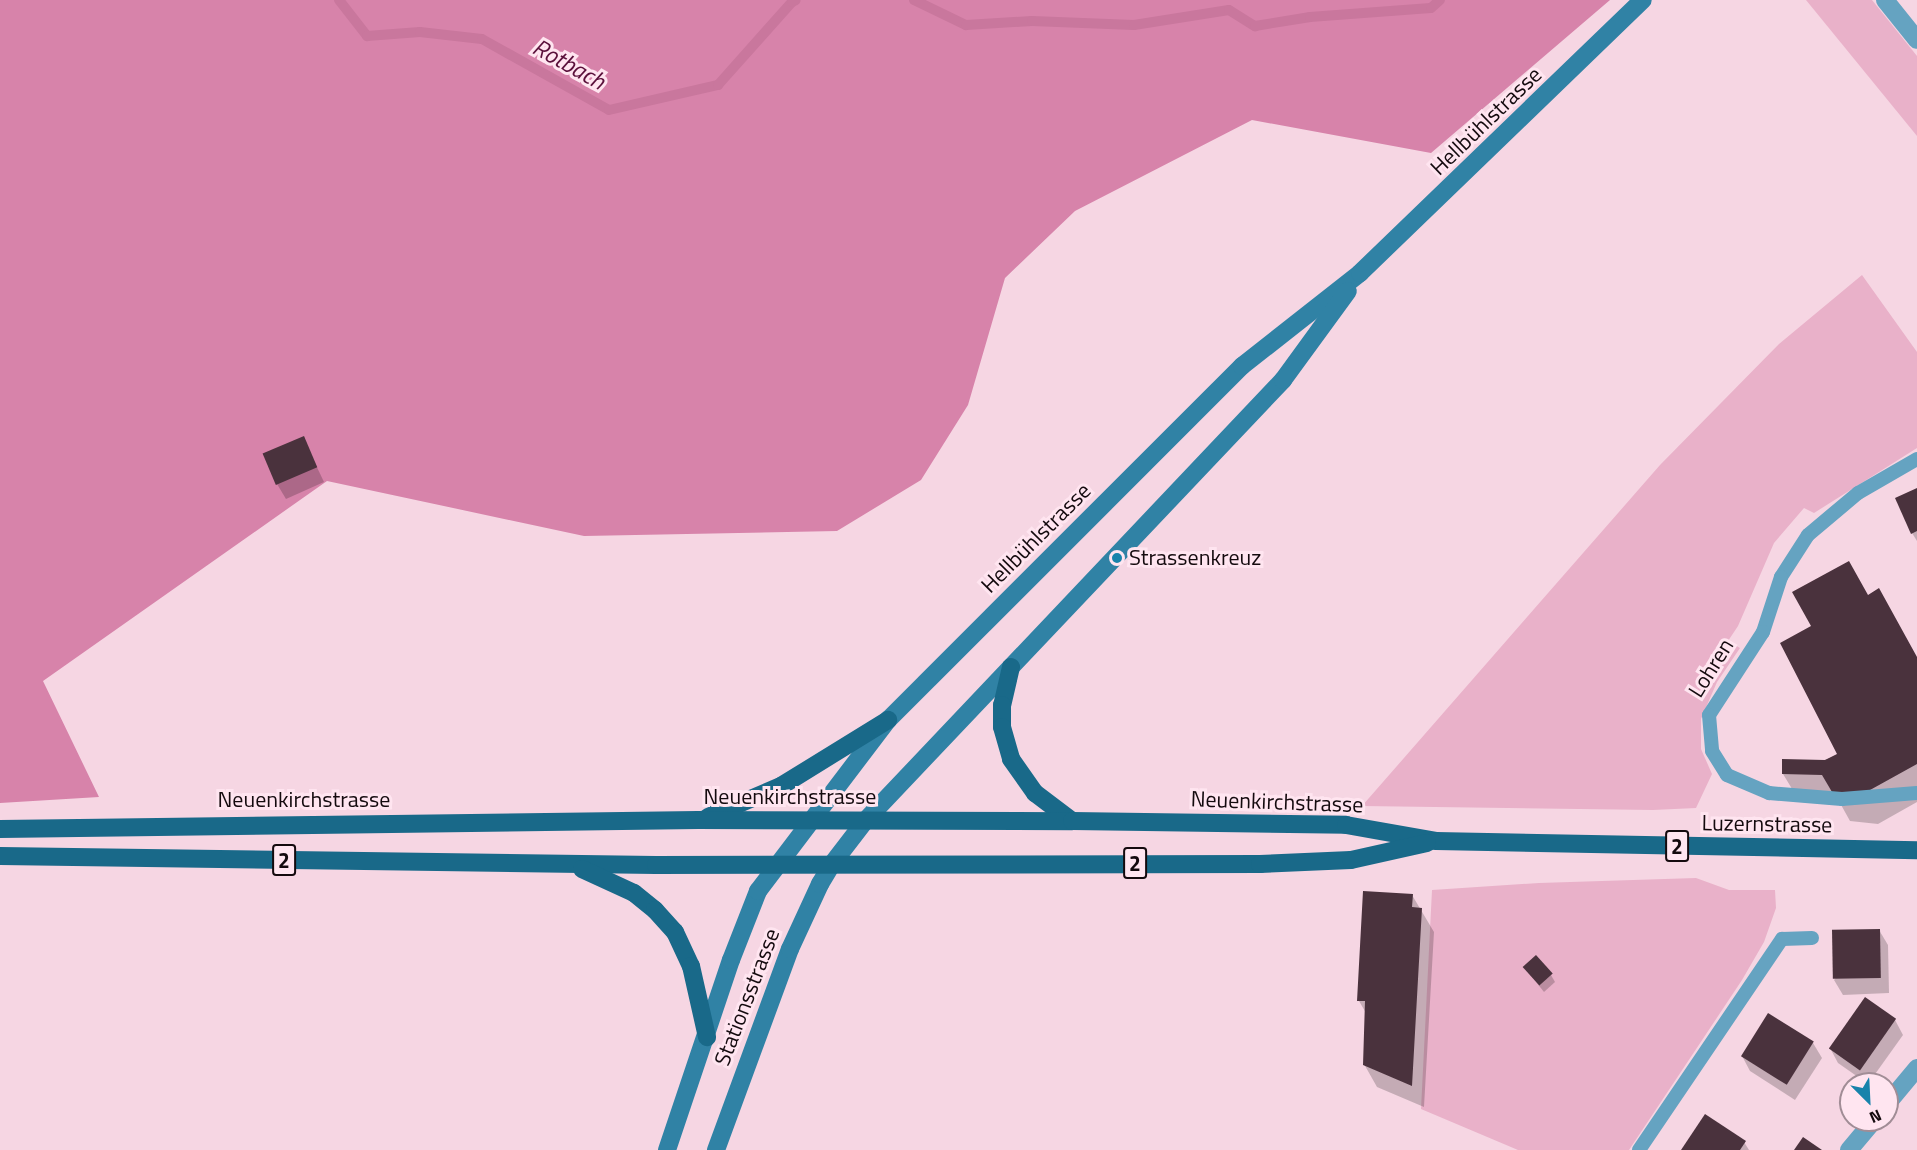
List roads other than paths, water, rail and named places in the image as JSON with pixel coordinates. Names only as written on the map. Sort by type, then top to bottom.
[{"type":"main road","name":"Hellbühlstrasse","points":[[776,865],[812,822],[888,720],[1242,366],[1360,273],[1643,0]]},
{"type":"main road","name":"Hellbühlstrasse","points":[[832,864],[865,821],[1283,380],[1360,273]]},
{"type":"main road","points":[[1011,667],[1002,705],[1002,727],[1011,759],[1035,793],[1072,821]]},
{"type":"main road","points":[[698,820],[781,786],[888,720]]},
{"type":"main road","name":"Neuenkirchstrasse","points":[[0,829],[698,820],[1072,821],[1346,825],[1436,841]]},
{"type":"main road","name":"2","points":[[0,856],[569,864],[1260,864],[1351,860],[1436,841]]},
{"type":"main road","name":"Luzernstrasse","points":[[1436,841],[1917,850]]},
{"type":"main road","points":[[569,864],[606,878],[634,893],[666,920],[675,932],[691,966],[707,1037]]},
{"type":"main road","name":"Stationsstrasse","points":[[716,1150],[789,949],[832,864]]},
{"type":"main road","name":"Stationsstrasse","points":[[667,1150],[741,932],[758,891],[776,865]]},
{"type":"street","points":[[1885,0],[1917,40]]},
{"type":"street","points":[[1899,1090],[1917,1068]]},
{"type":"street","points":[[1849,1150],[1864,1132]]},
{"type":"lane","name":"Lohren","points":[[1917,459],[1858,493],[1808,535],[1781,577],[1763,632],[1709,715],[1712,751],[1727,774],[1769,793],[1842,799],[1917,793]]},
{"type":"lane","points":[[1639,1150],[1782,939],[1812,938]]},
{"type":"waterway","name":"Rotbach","points":[[339,0],[367,36],[420,32],[482,39],[609,110],[718,85],[796,0]]},
{"type":"waterway","name":"Rotbach","points":[[914,0],[966,25],[1032,21],[1134,25],[1229,10],[1255,26],[1310,17],[1431,8],[1440,0]]},
{"type":"place","name":"Strassenkreuz","points":[[1117,558]]}]
